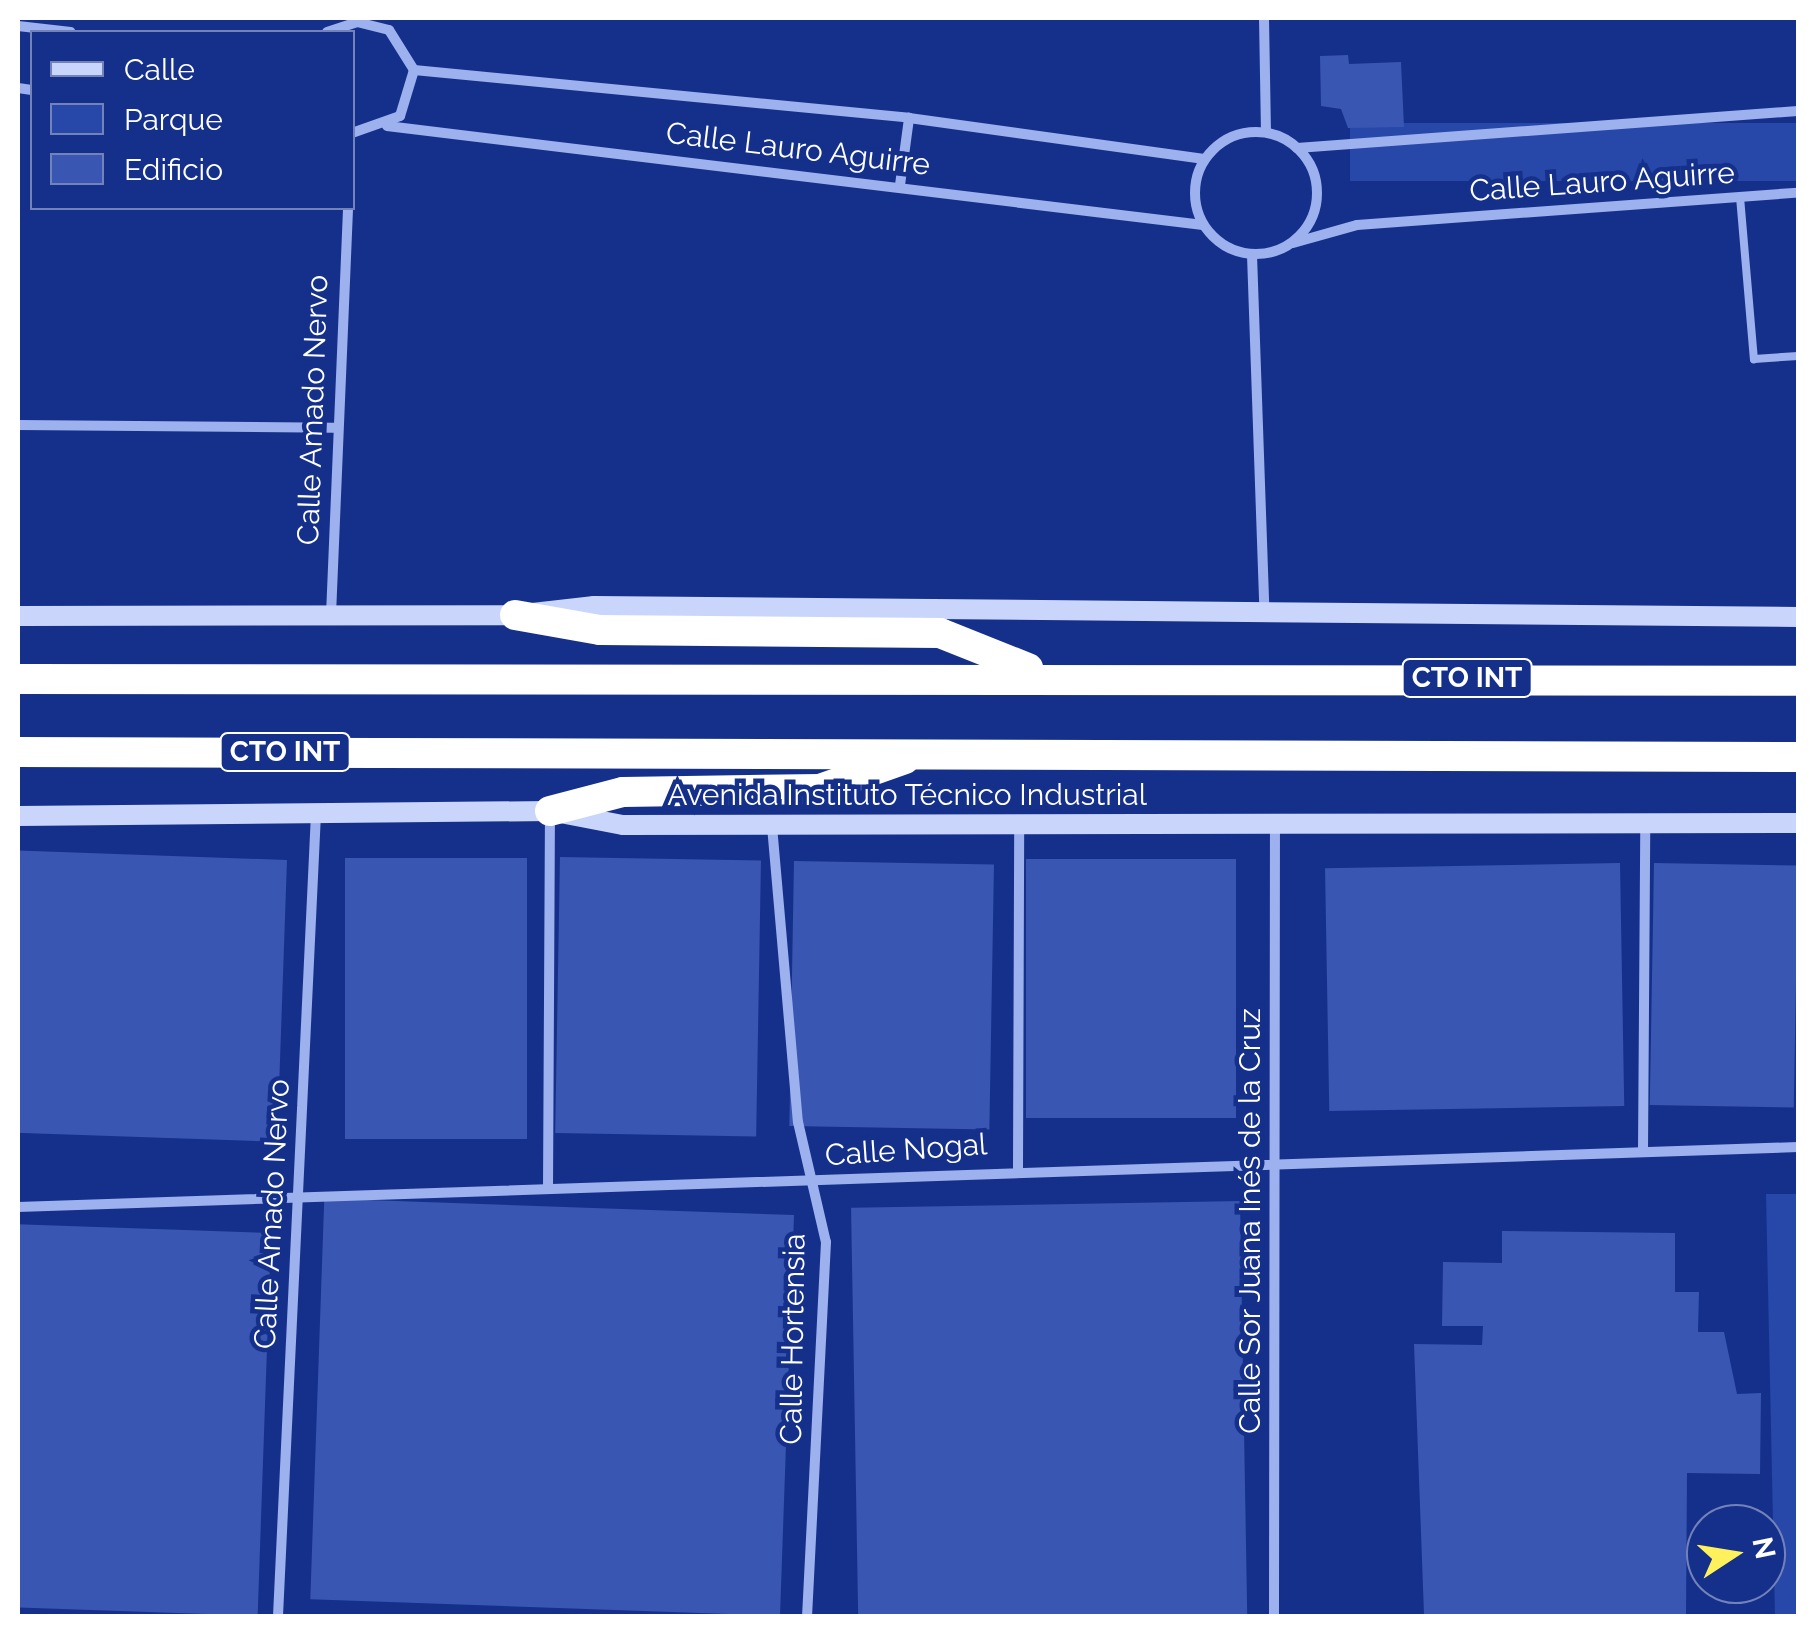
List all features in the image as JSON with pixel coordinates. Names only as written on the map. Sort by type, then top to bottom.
[{"type":"highway","points":[[516,615],[600,630],[940,634],[1044,675]]},
{"type":"highway","name":"CTO INT","points":[[18,679],[1044,675],[1798,680]]},
{"type":"highway","points":[[550,811],[623,792],[820,788],[930,750]]},
{"type":"highway","name":"CTO INT","points":[[18,752],[930,750],[1798,756]]},
{"type":"main road","name":"CTO INT","points":[[18,616],[516,615],[594,606],[1264,606],[1798,617]]},
{"type":"main road","name":"Avenida Instituto Técnico Industrial","points":[[18,816],[550,811],[623,825],[1645,827],[1798,823]]},
{"type":"street","points":[[1264,18],[1266,132]]},
{"type":"street","points":[[332,30],[357,20],[401,41],[414,70],[409,102],[387,126]]},
{"type":"street","points":[[18,26],[53,30]]},
{"type":"street","name":"Calle Lauro Aguirre","points":[[414,70],[910,118],[1204,159]]},
{"type":"street","name":"Calle Lauro Aguirre","points":[[1297,148],[1798,111]]},
{"type":"street","points":[[900,185],[910,118]]},
{"type":"street","name":"Calle Lauro Aguirre","points":[[355,134],[387,126],[900,185],[1203,225]]},
{"type":"street","points":[[1266,132],[1297,148],[1317,196],[1292,243],[1252,255],[1203,225],[1194,192],[1204,159],[1231,137],[1266,132]]},
{"type":"street","name":"Calle Lauro Aguirre","points":[[1292,243],[1357,225],[1798,193]]},
{"type":"street","name":"Calle Amado Nervo","points":[[331,616],[334,428],[348,210]]},
{"type":"street","points":[[1252,255],[1264,606]]},
{"type":"street","points":[[18,425],[334,428]]},
{"type":"street","points":[[548,1188],[550,811]]},
{"type":"street","name":"Calle Amado Nervo","points":[[278,1616],[316,814]]},
{"type":"street","name":"Calle Hortensia","points":[[772,826],[812,1182],[826,1242],[806,1616]]},
{"type":"street","points":[[1018,1168],[1019,826]]},
{"type":"street","name":"Calle Sor Juana Inés de la Cruz","points":[[1274,1616],[1276,826]]},
{"type":"street","points":[[1643,1151],[1645,827]]},
{"type":"street","name":"Calle Nogal","points":[[18,1208],[812,1182],[1018,1168],[1798,1147]]},
{"type":"lane","points":[[1740,197],[1754,358],[1798,356]]},
{"type":"green space","points":[[1350,123],[1798,123],[1798,181],[1350,181]]},
{"type":"green space","points":[[1766,1194],[1798,1194],[1798,1616],[1775,1616],[1775,1604],[1786,1604],[1786,1504],[1773,1504]]},
{"type":"building","points":[[1348,55],[1349,64],[1401,62],[1404,127],[1348,128],[1341,109],[1321,106],[1320,56]]},
{"type":"building","points":[[18,851],[287,860],[277,1142],[18,1133]]},
{"type":"building","points":[[560,857],[761,861],[756,1136],[555,1133]]},
{"type":"building","points":[[345,858],[527,858],[527,1139],[345,1139]]},
{"type":"building","points":[[1026,859],[1236,859],[1236,1118],[1026,1118]]},
{"type":"building","points":[[794,861],[994,864],[989,1129],[789,1126]]},
{"type":"building","points":[[1620,863],[1624,1106],[1329,1111],[1325,868]]},
{"type":"building","points":[[1654,863],[1798,866],[1794,1107],[1650,1105]]},
{"type":"building","points":[[324,1199],[794,1215],[780,1616],[310,1599]]},
{"type":"building","points":[[1240,1201],[1247,1616],[858,1616],[851,1208]]},
{"type":"building","points":[[18,1224],[271,1233],[258,1616],[18,1607]]},
{"type":"building","points":[[1502,1231],[1675,1233],[1675,1292],[1699,1292],[1698,1332],[1724,1332],[1737,1394],[1761,1393],[1760,1474],[1687,1473],[1686,1616],[1424,1614],[1414,1344],[1482,1345],[1483,1326],[1442,1326],[1443,1262],[1502,1263]]}]
